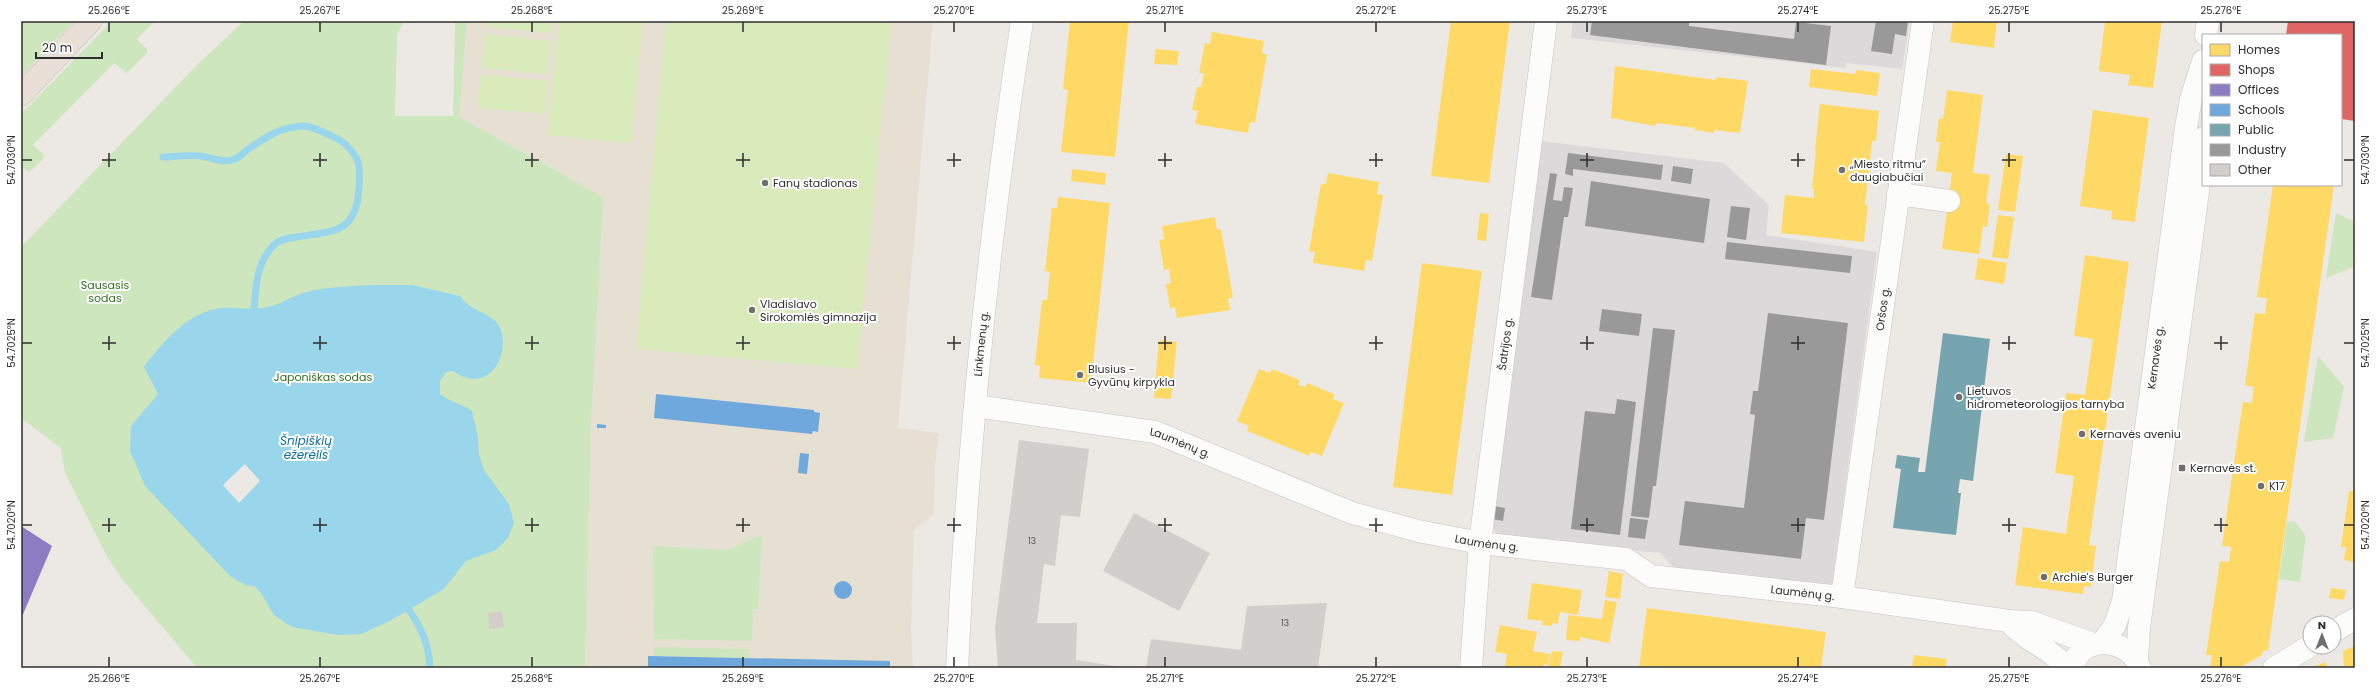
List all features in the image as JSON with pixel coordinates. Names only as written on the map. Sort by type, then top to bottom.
[{"type":"highway","points":[[21,95],[91,21]]},
{"type":"street","name":"Linkmenų g.","points":[[957,668],[970,456],[998,203],[1022,21]]},
{"type":"street","name":"Šatrijos g.","points":[[1471,668],[1480,543],[1546,21]]},
{"type":"street","name":"Oršos g.","points":[[1842,597],[1923,21]]},
{"type":"street","points":[[2206,34],[2208,21]]},
{"type":"street","name":"Kernavės g.","points":[[2072,668],[2078,656],[2098,644],[2115,625],[2123,601],[2186,127],[2191,99],[2202,72]]},
{"type":"street","name":"Kernavės g.","points":[[2138,664],[2139,628],[2200,177],[2202,151]]},
{"type":"street","points":[[1898,194],[1949,201]]},
{"type":"street","name":"Laumėnų g.","points":[[976,406],[1155,432],[1352,513],[1418,531],[1480,543],[1626,559],[1650,576],[1842,597],[2009,621],[2031,622],[2098,644]]},
{"type":"street","points":[[2342,626],[2355,619]]},
{"type":"street","points":[[2009,621],[2025,637],[2056,656],[2066,668]]},
{"type":"street","name":"Kernavės g.","points":[[2098,644],[2122,646],[2138,664]]},
{"type":"street","points":[[2274,668],[2302,651]]},
{"type":"shaded area","name":"Vladislavo Sirokomlės gimnazija","points":[[467,21],[933,21],[898,428],[939,433],[935,464],[934,514],[914,530],[911,631],[913,668],[585,668],[591,423],[459,117]]},
{"type":"shaded area","points":[[1573,21],[1910,21],[1902,69],[1846,63],[1846,68],[1571,38]]},
{"type":"shaded area","points":[[1540,141],[1724,163],[1769,205],[1766,235],[1877,252],[1832,585],[1674,568],[1660,553],[1501,539],[1490,523]]},
{"type":"green space","points":[[21,21],[74,21],[21,77]]},
{"type":"green space","points":[[112,21],[155,21],[137,39],[147,49],[147,53],[127,73],[114,63],[33,145],[44,155],[44,158],[29,172],[21,166],[21,114]]},
{"type":"green space","name":"Japoniškas sodas","points":[[244,21],[404,21],[397,35],[395,116],[453,116],[455,21],[467,21],[459,117],[603,197],[591,423],[585,668],[197,668],[122,579],[106,555],[65,473],[61,448],[21,418],[21,247],[197,65]]},
{"type":"green space","points":[[487,21],[553,21],[552,33],[487,27]]},
{"type":"green space","points":[[559,21],[643,21],[631,143],[548,135]]},
{"type":"green space","points":[[666,21],[891,21],[857,369],[636,349]]},
{"type":"green space","points":[[485,34],[551,41],[548,74],[482,68]]},
{"type":"green space","points":[[481,75],[548,81],[544,114],[477,108]]},
{"type":"green space","points":[[2336,213],[2355,222],[2353,267],[2326,278]]},
{"type":"green space","points":[[2318,356],[2344,387],[2333,438],[2304,442]]},
{"type":"green space","points":[[2294,521],[2306,536],[2300,582],[2279,579],[2287,522]]},
{"type":"green space","points":[[762,535],[758,609],[753,609],[752,641],[654,639],[653,546],[726,550]]},
{"type":"green space","points":[[654,647],[749,649],[749,658],[654,656]]},
{"type":"water","name":"Šnipiškių ežerėlis","points":[[412,285],[460,296],[469,306],[493,319],[497,323],[502,333],[503,344],[501,355],[496,366],[489,374],[479,378],[467,378],[453,371],[446,372],[440,381],[440,394],[472,411],[478,437],[479,454],[484,470],[509,504],[514,523],[508,538],[496,550],[466,561],[444,589],[388,622],[361,634],[338,635],[292,627],[274,615],[261,593],[254,586],[245,585],[230,576],[145,486],[130,451],[131,426],[158,394],[144,367],[168,338],[187,321],[210,310],[222,308],[255,309],[275,305],[314,290],[334,287]]},
{"type":"pier","points":[[245,464],[260,481],[239,503],[223,485]]},
{"type":"building: Homes","points":[[1070,21],[1129,21],[1115,157],[1061,152],[1068,90],[1063,89]]},
{"type":"building: Homes","points":[[1451,21],[1510,21],[1489,183],[1431,176]]},
{"type":"building: Homes","points":[[1953,21],[1997,21],[1994,48],[1950,42]]},
{"type":"building: Homes","points":[[2105,21],[2162,21],[2153,88],[2128,85],[2130,75],[2099,71]]},
{"type":"building: Homes","points":[[1212,32],[1264,41],[1262,53],[1267,55],[1255,123],[1250,122],[1248,133],[1195,124],[1198,111],[1192,110],[1197,87],[1201,87],[1204,73],[1199,73],[1205,43],[1210,44]]},
{"type":"building: Homes","points":[[1156,49],[1179,51],[1177,65],[1154,64]]},
{"type":"building: Homes","points":[[1615,66],[1716,80],[1717,77],[1748,81],[1740,133],[1714,130],[1714,133],[1695,130],[1695,128],[1656,123],[1655,126],[1611,118]]},
{"type":"building: Homes","points":[[1811,69],[1855,74],[1856,70],[1880,73],[1877,96],[1809,87]]},
{"type":"building: Homes","points":[[1947,90],[1983,95],[1973,173],[1990,175],[1986,203],[1990,204],[1987,227],[1983,226],[1979,254],[1942,249],[1952,173],[1936,171],[1940,142],[1936,142],[1939,118],[1943,119]]},
{"type":"building: Homes","name":"„Miesto ritmu“ daugiabučiai","points":[[1820,104],[1879,111],[1876,141],[1872,141],[1865,205],[1868,206],[1864,242],[1781,233],[1785,195],[1814,198],[1814,189],[1812,189]]},
{"type":"building: Homes","points":[[2093,110],[2149,118],[2135,222],[2111,219],[2112,211],[2080,206]]},
{"type":"building: Homes","points":[[2006,154],[2023,156],[2015,212],[1998,210]]},
{"type":"building: Homes","points":[[1072,169],[1106,173],[1105,185],[1071,181]]},
{"type":"building: Homes","points":[[1328,173],[1379,182],[1377,194],[1383,195],[1372,261],[1366,260],[1364,271],[1313,263],[1315,252],[1309,251],[1321,184],[1326,184]]},
{"type":"building: Homes","name":"K17","points":[[2273,186],[2334,186],[2268,651],[2263,650],[2262,655],[2239,668],[2210,668],[2212,655],[2206,655],[2220,561],[2229,562],[2231,547],[2222,546],[2243,402],[2252,403],[2254,387],[2245,385],[2255,313],[2265,314],[2267,298],[2257,297]]},
{"type":"building: Homes","points":[[1058,197],[1110,203],[1091,383],[1039,378],[1040,366],[1035,365],[1042,300],[1047,300],[1050,272],[1045,271],[1052,208],[1057,208]]},
{"type":"building: Homes","points":[[1480,213],[1489,214],[1486,241],[1477,240]]},
{"type":"building: Homes","points":[[1998,215],[2014,217],[2008,259],[1992,257]]},
{"type":"building: Homes","points":[[1215,217],[1217,230],[1221,229],[1233,298],[1228,298],[1230,310],[1177,318],[1175,307],[1170,308],[1166,284],[1171,283],[1169,269],[1164,270],[1159,240],[1164,239],[1162,226]]},
{"type":"building: Homes","name":"Kernavės aveniu","points":[[2085,255],[2129,262],[2089,545],[2096,546],[2091,587],[2084,586],[2083,594],[2015,585],[2023,527],[2066,534],[2074,476],[2055,473],[2066,393],[2085,395],[2093,339],[2074,336]]},
{"type":"building: Homes","points":[[1978,258],[2007,263],[2004,284],[1975,279]]},
{"type":"building: Homes","points":[[1422,263],[1482,271],[1452,495],[1393,487]]},
{"type":"building: Homes","points":[[1159,340],[1177,342],[1171,399],[1154,398]]},
{"type":"building: Homes","points":[[1259,369],[1270,373],[1272,369],[1300,380],[1298,385],[1305,387],[1307,383],[1334,394],[1333,399],[1344,403],[1322,456],[1311,452],[1309,456],[1247,431],[1249,426],[1237,421]]},
{"type":"building: Homes","points":[[2354,485],[2355,562],[2344,560],[2346,547],[2341,547],[2349,491],[2353,491]]},
{"type":"building: Homes","points":[[1609,571],[1623,574],[1620,599],[1605,597]]},
{"type":"building: Homes","points":[[1532,583],[1582,590],[1578,615],[1560,612],[1558,624],[1552,623],[1552,626],[1542,625],[1543,621],[1527,619]]},
{"type":"building: Homes","points":[[2331,588],[2346,590],[2344,600],[2329,598]]},
{"type":"building: Homes","points":[[1605,600],[1617,602],[1609,643],[1580,637],[1580,641],[1566,640],[1568,615],[1602,619]]},
{"type":"building: Homes","points":[[1647,608],[1826,632],[1821,668],[1639,668]]},
{"type":"building: Homes","points":[[1500,625],[1537,632],[1533,651],[1550,654],[1548,665],[1544,664],[1543,668],[1505,668],[1507,654],[1495,652]]},
{"type":"building: Homes","points":[[2355,646],[2355,668],[2344,668],[2343,651]]},
{"type":"building: Homes","points":[[1552,651],[1563,652],[1560,668],[1548,668]]},
{"type":"building: Homes","points":[[1914,655],[1947,659],[1945,668],[1912,668]]},
{"type":"building: Homes","points":[[2325,662],[2328,668],[2312,668]]},
{"type":"building: Shops","points":[[2288,21],[2355,21],[2355,121],[2342,119],[2342,34],[2286,34]]},
{"type":"building: Offices","points":[[21,526],[52,546],[21,619]]},
{"type":"building: Schools","points":[[656,394],[814,410],[814,412],[820,413],[818,432],[813,431],[812,434],[654,418]]},
{"type":"building: Schools","points":[[597,424],[606,425],[606,428],[597,428]]},
{"type":"building: Schools","points":[[800,453],[809,454],[807,474],[798,473]]},
{"type":"building: Schools","points":[[843,581],[849,584],[852,590],[849,596],[843,599],[837,596],[834,590],[837,584]]},
{"type":"building: Schools","points":[[648,656],[890,661],[890,668],[648,668]]},
{"type":"building: Public","name":"Lietuvos hidrometeorologijos tarnyba","points":[[1943,333],[1990,339],[1973,481],[1960,479],[1958,493],[1961,493],[1956,535],[1893,528],[1901,469],[1895,468],[1897,455],[1920,458],[1918,472],[1925,472]]},
{"type":"building: Industry","points":[[1592,21],[1678,21],[1689,22],[1689,26],[1794,39],[1796,22],[1831,26],[1826,65],[1590,35]]},
{"type":"building: Industry","points":[[1876,21],[1908,21],[1906,36],[1895,34],[1892,54],[1871,51]]},
{"type":"building: Industry","points":[[1568,153],[1663,165],[1661,180],[1573,169],[1573,176],[1565,174]]},
{"type":"building: Industry","points":[[1673,166],[1693,169],[1691,184],[1671,181]]},
{"type":"building: Industry","points":[[1550,173],[1557,174],[1553,200],[1562,201],[1564,187],[1573,188],[1568,217],[1564,217],[1552,300],[1531,297]]},
{"type":"building: Industry","points":[[1591,181],[1710,199],[1704,243],[1585,226]]},
{"type":"building: Industry","points":[[1731,206],[1750,208],[1746,240],[1727,237]]},
{"type":"building: Industry","points":[[1727,242],[1852,256],[1850,273],[1725,259]]},
{"type":"building: Industry","points":[[1602,309],[1642,314],[1639,336],[1599,331]]},
{"type":"building: Industry","points":[[1768,313],[1848,323],[1824,520],[1806,518],[1801,559],[1679,545],[1685,501],[1744,508],[1755,415],[1750,414],[1753,391],[1758,391]]},
{"type":"building: Industry","points":[[1653,328],[1675,330],[1656,486],[1653,486],[1649,518],[1631,516]]},
{"type":"building: Industry","points":[[1617,399],[1636,402],[1620,535],[1571,529],[1585,411],[1615,414]]},
{"type":"building: Industry","points":[[1493,506],[1505,508],[1503,521],[1492,519]]},
{"type":"building: Industry","points":[[1630,518],[1648,520],[1645,539],[1628,537]]},
{"type":"building: Other","points":[[1019,440],[1089,449],[1080,517],[1061,515],[1055,566],[1044,564],[1037,623],[1077,623],[1076,660],[1128,668],[998,668],[995,628]]},
{"type":"building: Other","points":[[1134,513],[1210,553],[1179,611],[1103,571]]},
{"type":"building: Other","points":[[1327,603],[1318,668],[1146,668],[1151,639],[1241,650],[1247,606]]},
{"type":"building: Other","points":[[502,611],[504,627],[489,629],[488,613]]},
{"type":"waterway","points":[[163,157],[195,155],[222,161],[231,160],[238,158],[253,146],[281,130],[304,126],[319,130],[338,139],[350,149],[357,159],[359,168],[359,187],[354,213],[348,221],[333,231],[284,239],[274,245],[268,252],[260,267],[256,284],[254,310]]},
{"type":"waterway","points":[[409,610],[418,624],[424,638],[430,668]]},
{"type":"place","name":"„Miesto ritmu“ daugiabučiai","points":[[1842,170]]},
{"type":"place","name":"Fanų stadionas","points":[[765,183]]},
{"type":"place","name":"Vladislavo Sirokomlės gimnazija","points":[[752,310]]},
{"type":"place","name":"Blusius - Gyvūnų kirpykla","points":[[1080,375]]},
{"type":"place","name":"Lietuvos hidrometeorologijos tarnyba","points":[[1959,397]]},
{"type":"place","name":"Kernavės aveniu","points":[[2082,434]]},
{"type":"place","name":"Kernavės st.","points":[[2182,468]]},
{"type":"place","name":"K17","points":[[2261,486]]},
{"type":"place","name":"Archie's Burger","points":[[2044,577]]},
{"type":"park label","name":"Sausasis sodas","points":[[105,291]]}]
